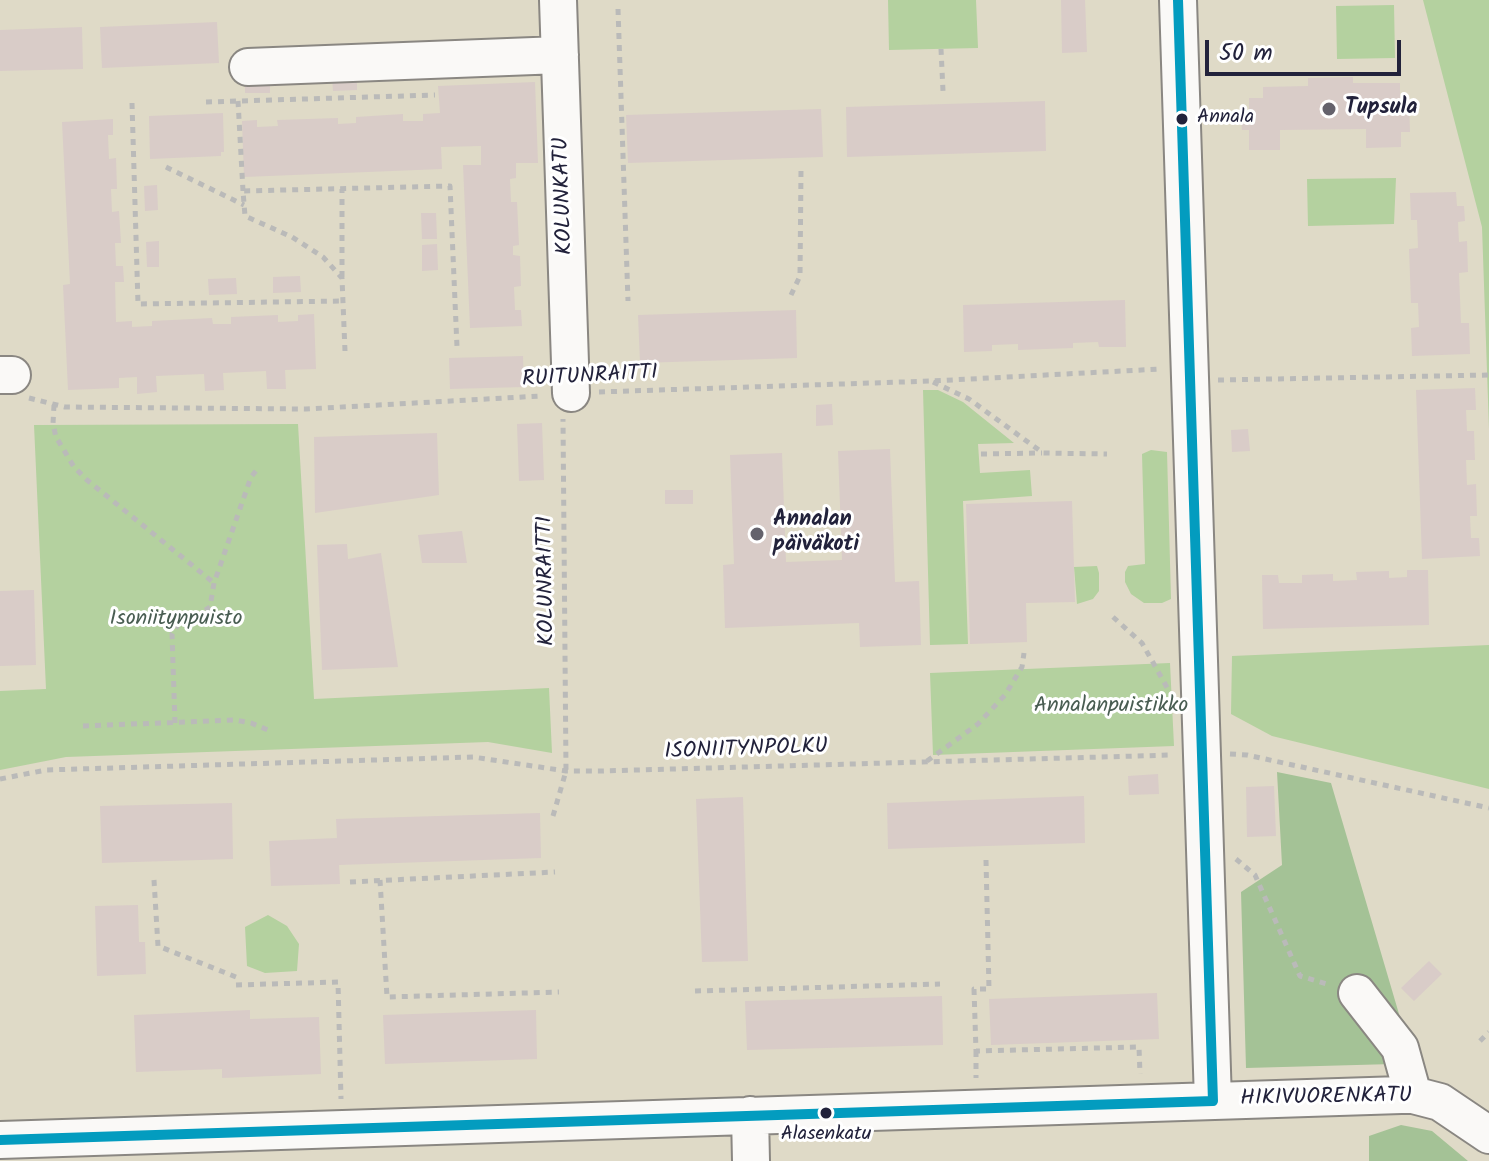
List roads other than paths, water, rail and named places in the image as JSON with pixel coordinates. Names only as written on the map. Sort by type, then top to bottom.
[{"type":"street","name":"KOLUNKATU","points":[[558,0],[571,393]]},
{"type":"street","points":[[1178,0],[1200,374],[1201,754],[1213,1101]]},
{"type":"street","points":[[248,67],[560,55]]},
{"type":"street","points":[[1357,993],[1400,1048],[1413,1095]]},
{"type":"street","name":"HIKIVUORENKATU","points":[[0,1140],[1413,1095],[1440,1102],[1489,1135]]},
{"type":"street","points":[[750,1115],[751,1161]]},
{"type":"place","name":"Tupsula","points":[[1329,109]]},
{"type":"place","name":"Annala","points":[[1182,119]]},
{"type":"place","name":"Annalan päiväkoti","points":[[757,534]]},
{"type":"place","name":"Alasenkatu","points":[[826,1113]]},
{"type":"park label","name":"Isoniitynpuisto","points":[[176,620]]},
{"type":"park label","name":"Annalanpuistikko","points":[[1111,707]]}]
